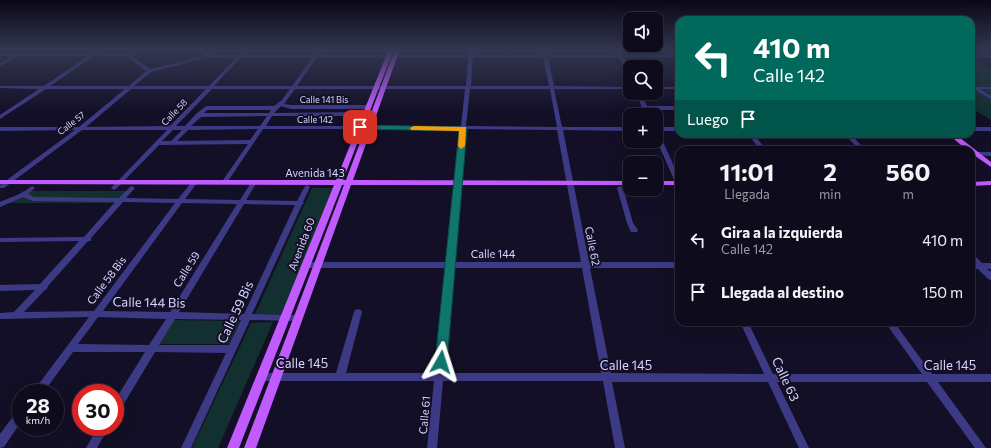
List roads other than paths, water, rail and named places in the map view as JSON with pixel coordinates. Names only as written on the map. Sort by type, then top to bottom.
[{"type":"main road","name":"Avenida 60","points":[[250,448],[318,265],[360,127],[386,70]]},
{"type":"main road","name":"Avenida 60","points":[[233,448],[306,265],[368,128],[384,88],[389,70]]},
{"type":"main road","points":[[952,138],[963,146]]},
{"type":"main road","points":[[955,138],[964,146]]},
{"type":"main road","points":[[975,155],[991,164]]},
{"type":"main road","points":[[975,155],[991,168]]},
{"type":"main road","name":"Avenida 143","points":[[1,186],[9,182],[116,185],[570,185],[623,183]]},
{"type":"main road","name":"Avenida 143","points":[[1,186],[32,188],[116,185],[132,188],[224,182],[252,185],[308,187],[342,185]]},
{"type":"main road","points":[[663,183],[675,183]]},
{"type":"main road","points":[[975,184],[991,184]]},
{"type":"main road","name":"Avenida 143","points":[[570,185],[620,188]]},
{"type":"main road","points":[[663,188],[675,188]]},
{"type":"main road","points":[[975,188],[991,188]]},
{"type":"street","points":[[0,117],[70,70]]},
{"type":"street","points":[[149,71],[153,70]]},
{"type":"street","name":"Calle 58","points":[[116,185],[228,70]]},
{"type":"street","points":[[224,182],[250,142],[262,128],[275,108],[296,87],[308,70]]},
{"type":"street","name":"Calle 61","points":[[432,448],[469,70]]},
{"type":"street","name":"Calle 62","points":[[548,70],[620,448]]},
{"type":"street","name":"Calle 57","points":[[9,182],[80,129],[149,71]]},
{"type":"street","points":[[0,87],[623,88]]},
{"type":"street","points":[[975,87],[991,88]]},
{"type":"street","points":[[663,88],[675,88]]},
{"type":"street","points":[[975,89],[991,98]]},
{"type":"street","points":[[641,100],[645,108]]},
{"type":"street","name":"Calle 141 Bis","points":[[280,104],[291,107],[369,107]]},
{"type":"street","points":[[172,143],[204,109],[275,108]]},
{"type":"street","points":[[663,108],[675,108]]},
{"type":"street","points":[[198,115],[366,114]]},
{"type":"street","name":"Calle 142","points":[[0,128],[80,129],[360,127],[463,129],[623,129]]},
{"type":"street","points":[[663,129],[675,129]]},
{"type":"street","points":[[975,129],[991,129]]},
{"type":"street","points":[[851,138],[859,146]]},
{"type":"street","points":[[158,143],[250,142]]},
{"type":"street","points":[[663,148],[675,174]]},
{"type":"street","points":[[975,153],[991,154]]},
{"type":"street","name":"Calle 58 Bis","points":[[44,384],[192,185]]},
{"type":"street","name":"Calle 59","points":[[124,394],[252,185]]},
{"type":"street","name":"Calle 59 Bis","points":[[186,448],[308,187]]},
{"type":"street","points":[[0,205],[24,194],[32,188]]},
{"type":"street","points":[[17,315],[88,239],[132,188]]},
{"type":"street","points":[[620,188],[630,223],[634,230]]},
{"type":"street","points":[[24,194],[33,199],[301,203]]},
{"type":"street","points":[[0,240],[88,239]]},
{"type":"street","name":"Calle 144","points":[[306,265],[675,265]]},
{"type":"street","points":[[975,266],[991,266]]},
{"type":"street","points":[[975,266],[991,277]]},
{"type":"street","points":[[0,288],[44,287]]},
{"type":"street","points":[[340,376],[358,312]]},
{"type":"street","name":"Calle 144 Bis","points":[[0,316],[95,314],[298,318]]},
{"type":"street","name":"Calle 63","points":[[746,326],[804,448]]},
{"type":"street","points":[[892,326],[981,448]]},
{"type":"street","points":[[70,348],[232,349]]},
{"type":"street","name":"Calle 145","points":[[262,377],[439,376],[607,378],[991,378]]},
{"type":"street","points":[[0,443],[12,426]]},
{"type":"street","points":[[91,448],[98,436]]}]
